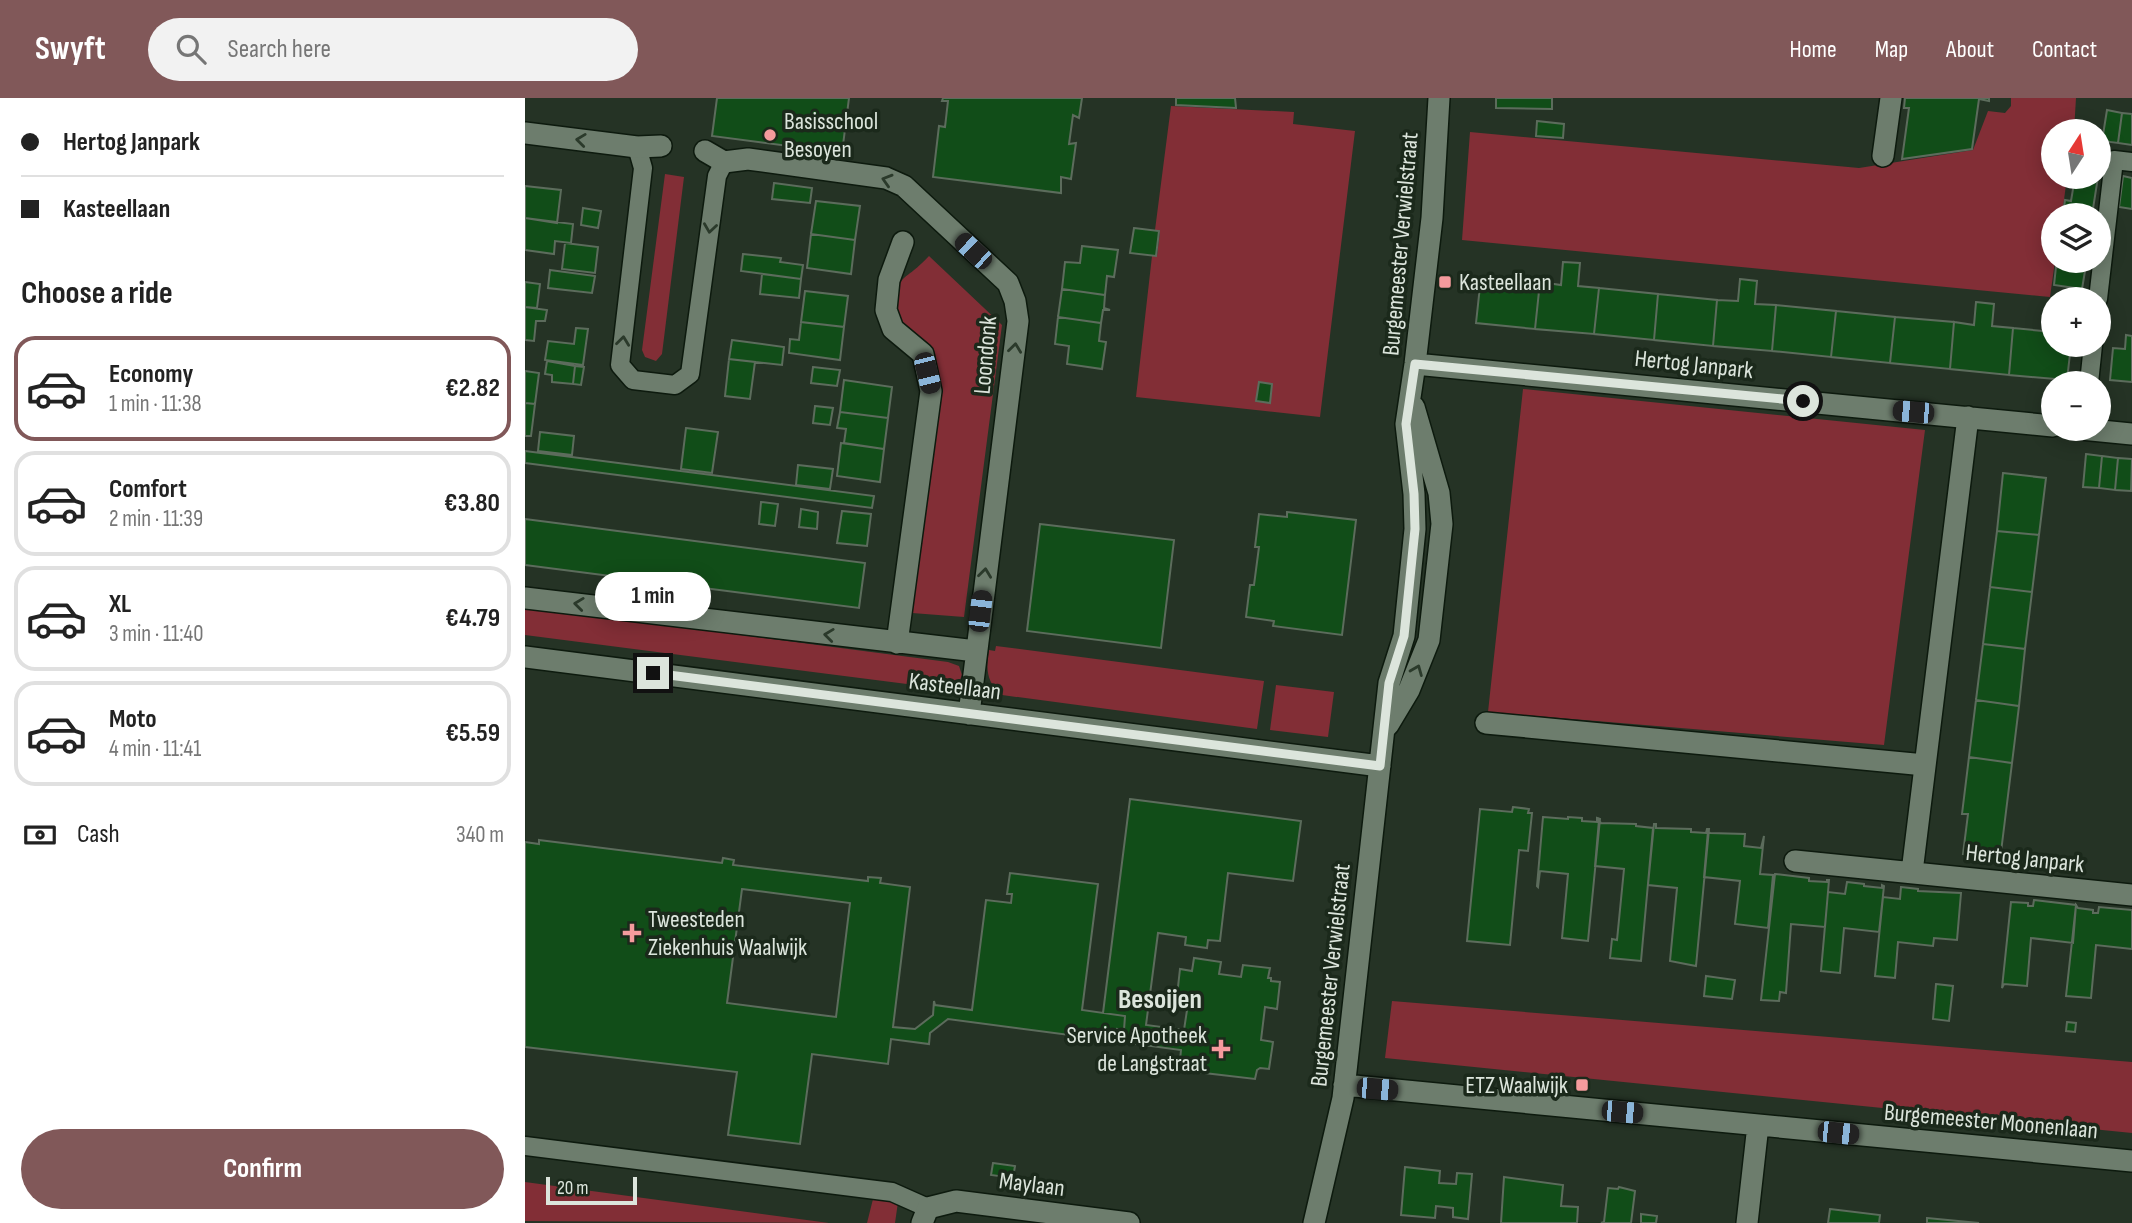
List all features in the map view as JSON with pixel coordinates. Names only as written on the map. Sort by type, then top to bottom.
[{"type":"street","name":"Burgemeester Verwielstraat","points":[[1314,1223],[1344,1085],[1385,730],[1409,690],[1429,640],[1442,524],[1439,493],[1411,394],[1431,218],[1439,98]]},
{"type":"street","points":[[1883,156],[1891,98]]},
{"type":"street","points":[[525,133],[636,147],[661,146]]},
{"type":"street","name":"Loondonk","points":[[705,152],[725,162],[748,159],[886,178],[904,186],[1008,283],[1015,301],[1018,321],[969,714]]},
{"type":"street","name":"Loondonk","points":[[897,643],[932,391],[923,354],[893,329],[886,310],[889,280],[903,242]]},
{"type":"street","name":"Hertog Janpark","points":[[1415,364],[2041,425]]},
{"type":"street","points":[[1912,872],[1968,417]]},
{"type":"street","points":[[2111,432],[2132,434]]},
{"type":"street","name":"Kasteellaan","points":[[525,598],[976,651]]},
{"type":"street","name":"Kasteellaan","points":[[525,657],[1380,766]]},
{"type":"street","points":[[1486,723],[1925,765]]},
{"type":"street","name":"Hertog Janpark","points":[[1795,861],[2132,895]]},
{"type":"street","name":"Burgemeester Moonenlaan","points":[[1344,1085],[2132,1161]]},
{"type":"street","points":[[1747,1223],[1758,1125]]},
{"type":"street","name":"Maylaan","points":[[925,1215],[957,1201],[1129,1223]]},
{"type":"lane","points":[[636,147],[643,168],[620,365],[633,380],[675,385],[690,374],[717,176],[725,162]]},
{"type":"lane","points":[[2099,287],[2113,160],[2132,162]]},
{"type":"lane","points":[[525,1146],[893,1192],[925,1215]]},
{"type":"shaded area","points":[[2011,98],[2076,98],[2075,119],[2041,119],[2041,189],[2065,189],[2064,203],[2041,203],[2041,273],[2053,273],[2051,287],[2041,287],[2041,296],[1462,240],[1470,132],[1859,168],[1973,150],[1988,111],[2005,113],[2011,106]]},
{"type":"shaded area","points":[[1171,106],[1294,112],[1293,124],[1355,131],[1320,417],[1136,397],[1152,256],[1157,256],[1160,231],[1155,230]]},
{"type":"shaded area","points":[[665,174],[684,177],[662,354],[656,361],[645,357],[642,350]]},
{"type":"shaded area","points":[[929,256],[1002,325],[964,617],[912,613],[911,605],[940,380],[932,354],[896,318],[897,292],[902,280]]},
{"type":"shaded area","points":[[1523,389],[1925,430],[1884,745],[1488,712]]},
{"type":"shaded area","points":[[525,607],[948,662],[959,666],[962,675],[957,687],[946,689],[525,635]]},
{"type":"shaded area","points":[[996,646],[1264,681],[1257,729],[1002,695],[990,680],[988,669],[989,650],[995,651]]},
{"type":"shaded area","points":[[1276,685],[1334,692],[1328,737],[1270,730]]},
{"type":"shaded area","points":[[1392,1001],[2132,1062],[2132,1133],[1385,1058]]},
{"type":"shaded area","points":[[525,1182],[829,1223],[525,1221]]},
{"type":"shaded area","points":[[873,1199],[898,1202],[895,1223],[867,1223]]},
{"type":"building","points":[[717,98],[849,98],[842,153],[712,136]]},
{"type":"building","points":[[943,98],[1082,98],[1079,118],[1073,115],[1069,144],[1076,143],[1071,179],[1061,177],[1061,193],[933,177],[939,126],[945,127],[948,101],[942,101]]},
{"type":"building","points":[[1176,98],[1235,98],[1236,108],[1176,105]]},
{"type":"building","points":[[1496,98],[1552,98],[1552,109],[1496,108]]},
{"type":"building","points":[[1905,98],[1989,98],[1989,101],[1979,99],[1972,149],[1902,159],[1909,108],[1904,108]]},
{"type":"building","points":[[2107,110],[2122,113],[2118,143],[2111,142],[2111,119],[2106,119]]},
{"type":"building","points":[[2122,113],[2132,114],[2132,145],[2118,143]]},
{"type":"building","points":[[1537,121],[1564,124],[1563,138],[1536,136]]},
{"type":"building","points":[[2123,176],[2132,178],[2132,209],[2119,207]]},
{"type":"building","points":[[774,183],[812,188],[810,203],[772,199]]},
{"type":"building","points":[[525,186],[561,190],[557,223],[525,218]]},
{"type":"building","points":[[2073,189],[2096,189],[2094,203],[2065,203],[2065,200],[2071,201]]},
{"type":"building","points":[[816,201],[860,206],[855,240],[811,234]]},
{"type":"building","points":[[583,208],[601,211],[598,228],[581,225]]},
{"type":"building","points":[[525,218],[573,224],[571,243],[555,241],[554,254],[525,250]]},
{"type":"building","points":[[1134,228],[1159,231],[1156,256],[1130,253]]},
{"type":"building","points":[[811,234],[855,240],[851,274],[807,268]]},
{"type":"building","points":[[565,243],[598,247],[595,273],[562,269]]},
{"type":"building","points":[[1082,246],[1118,250],[1114,277],[1107,276],[1105,295],[1062,289],[1065,262],[1080,263]]},
{"type":"building","points":[[743,254],[781,258],[780,262],[803,265],[801,279],[741,271]]},
{"type":"building","points":[[1563,262],[1580,263],[1578,286],[1599,288],[1594,334],[1535,329],[1540,282],[1561,285]]},
{"type":"building","points":[[550,270],[595,276],[592,293],[548,288]]},
{"type":"building","points":[[2055,273],[2085,273],[2082,287],[2054,285]]},
{"type":"building","points":[[762,274],[801,279],[799,298],[760,294]]},
{"type":"building","points":[[1481,277],[1540,282],[1535,329],[1476,323]]},
{"type":"building","points":[[1740,279],[1757,281],[1755,304],[1776,305],[1772,351],[1713,346],[1717,300],[1738,301]]},
{"type":"building","points":[[525,282],[540,284],[537,308],[525,307]]},
{"type":"building","points":[[1599,288],[1658,294],[1654,340],[1594,334]]},
{"type":"building","points":[[1062,289],[1105,295],[1104,308],[1110,310],[1103,310],[1101,323],[1058,317]]},
{"type":"building","points":[[805,291],[848,296],[844,327],[801,322]]},
{"type":"building","points":[[1658,294],[1717,300],[1713,346],[1654,340]]},
{"type":"building","points":[[1976,302],[1994,304],[1992,326],[2013,328],[2009,375],[1950,369],[1954,322],[1974,325]]},
{"type":"building","points":[[1776,305],[1836,311],[1831,357],[1772,351]]},
{"type":"building","points":[[525,307],[547,310],[545,321],[536,321],[534,341],[525,340]]},
{"type":"building","points":[[1836,311],[1895,317],[1890,363],[1831,357]]},
{"type":"building","points":[[1058,317],[1101,323],[1099,341],[1106,342],[1102,369],[1067,364],[1069,346],[1055,344]]},
{"type":"building","points":[[1895,317],[1954,322],[1950,369],[1890,363]]},
{"type":"building","points":[[801,322],[844,327],[840,360],[789,353],[790,339],[799,340]]},
{"type":"building","points":[[576,328],[588,329],[583,365],[545,360],[548,341],[574,344]]},
{"type":"building","points":[[2013,328],[2041,331],[2041,357],[2070,357],[2068,371],[2041,371],[2041,378],[2009,375]]},
{"type":"building","points":[[2126,335],[2132,336],[2132,382],[2111,380],[2113,348],[2125,349]]},
{"type":"building","points":[[732,340],[784,347],[782,365],[729,359]]},
{"type":"building","points":[[729,359],[755,362],[750,399],[725,396]]},
{"type":"building","points":[[547,361],[575,366],[573,384],[552,382],[552,375],[545,374]]},
{"type":"building","points":[[575,366],[584,367],[581,385],[573,384]]},
{"type":"building","points":[[813,367],[840,370],[837,386],[811,383]]},
{"type":"building","points":[[525,371],[539,373],[535,404],[525,403]]},
{"type":"building","points":[[844,380],[892,387],[888,418],[840,412]]},
{"type":"building","points":[[1259,382],[1272,384],[1270,403],[1256,401]]},
{"type":"building","points":[[525,403],[535,404],[531,436],[525,436]]},
{"type":"building","points":[[815,406],[833,408],[830,425],[813,423]]},
{"type":"building","points":[[840,412],[888,418],[884,449],[844,443],[846,429],[837,428]]},
{"type":"building","points":[[686,428],[718,432],[712,473],[681,469]]},
{"type":"building","points":[[540,432],[574,436],[572,455],[538,451]]},
{"type":"building","points":[[841,443],[884,449],[880,482],[837,476]]},
{"type":"building","points":[[525,451],[874,496],[872,508],[525,463]]},
{"type":"building","points":[[2086,454],[2102,456],[2099,488],[2083,487]]},
{"type":"building","points":[[2102,456],[2118,458],[2115,490],[2099,488]]},
{"type":"building","points":[[2118,458],[2132,459],[2131,491],[2115,490]]},
{"type":"building","points":[[798,465],[833,469],[830,489],[796,485]]},
{"type":"building","points":[[2003,473],[2046,478],[2039,535],[1997,531]]},
{"type":"building","points":[[761,502],[778,504],[775,526],[759,524]]},
{"type":"building","points":[[801,509],[818,512],[817,529],[799,527]]},
{"type":"building","points":[[842,511],[871,514],[867,546],[837,543]]},
{"type":"building","points":[[1287,512],[1356,520],[1342,635],[1273,626],[1274,621],[1246,617],[1259,547],[1255,547],[1259,514],[1287,517]]},
{"type":"building","points":[[525,519],[865,563],[859,608],[525,565]]},
{"type":"building","points":[[1040,524],[1174,540],[1161,648],[1027,631]]},
{"type":"building","points":[[1997,531],[2039,535],[2032,592],[1990,587]]},
{"type":"building","points":[[1990,587],[2032,592],[2025,649],[1983,644]]},
{"type":"building","points":[[1983,644],[2025,649],[2019,706],[1976,700]]},
{"type":"building","points":[[1976,700],[2019,706],[2012,763],[1969,757]]},
{"type":"building","points":[[1969,757],[2012,763],[2001,852],[1979,850],[1978,855],[1963,854],[1968,814],[1962,814]]},
{"type":"building","points":[[1130,799],[1301,821],[1293,881],[1228,873],[1220,941],[1208,940],[1207,948],[1185,945],[1186,937],[1158,933],[1146,1025],[1184,1030],[1189,997],[1177,996],[1180,969],[1192,971],[1194,958],[1221,962],[1219,974],[1241,977],[1243,965],[1270,968],[1268,978],[1280,982],[1277,1009],[1265,1007],[1261,1040],[1273,1042],[1269,1069],[1257,1070],[1255,1079],[1179,1070],[1181,1050],[1099,1039],[1115,1041],[1117,1029],[1124,1030],[1125,1016],[1103,1013]]},
{"type":"building","points":[[1513,807],[1529,809],[1528,813],[1532,813],[1528,851],[1519,850],[1510,945],[1467,941],[1480,809],[1512,812]]},
{"type":"building","points":[[1543,817],[1582,818],[1582,821],[1597,822],[1597,818],[1600,819],[1588,941],[1562,938],[1568,874],[1540,871],[1537,886]]},
{"type":"building","points":[[1599,820],[1601,823],[1636,824],[1653,828],[1641,961],[1610,958],[1612,939],[1617,940],[1624,869],[1595,866]]},
{"type":"building","points":[[1654,824],[1656,828],[1691,829],[1691,832],[1706,833],[1709,829],[1696,966],[1670,961],[1677,888],[1648,885]]},
{"type":"building","points":[[1708,831],[1745,834],[1744,846],[1761,848],[1764,836],[1760,874],[1773,875],[1768,928],[1735,924],[1740,881],[1704,877]]},
{"type":"building","points":[[539,840],[722,863],[723,858],[734,860],[733,865],[868,881],[868,877],[881,878],[880,883],[910,887],[893,1027],[915,1029],[933,1015],[934,1001],[935,1005],[972,1010],[986,900],[1011,903],[1012,894],[1007,894],[1010,873],[1098,884],[1082,1010],[1125,1016],[1124,1030],[1117,1029],[1115,1041],[948,1019],[930,1033],[929,1044],[891,1039],[888,1064],[812,1054],[800,1144],[728,1135],[737,1072],[525,1047],[525,842],[539,844]],"holes":[[[742,889],[850,903],[836,1017],[727,1003]]]},
{"type":"building","points":[[1775,874],[1809,878],[1809,881],[1829,880],[1825,927],[1791,924],[1786,993],[1780,992],[1779,1001],[1761,1000]]},
{"type":"building","points":[[1847,882],[1882,888],[1882,885],[1884,886],[1879,932],[1844,928],[1840,973],[1821,971],[1828,892],[1845,894]]},
{"type":"building","points":[[1901,887],[1918,891],[1961,893],[1957,940],[1934,938],[1933,946],[1898,942],[1895,978],[1875,976],[1883,897],[1900,899]]},
{"type":"building","points":[[2034,900],[2076,905],[2073,943],[2031,938],[2027,986],[2004,984],[2002,988],[2011,902],[2033,906]]},
{"type":"building","points":[[2076,905],[2078,908],[2093,910],[2093,913],[2098,913],[2099,907],[2132,910],[2132,949],[2096,945],[2091,998],[2066,996]]},
{"type":"building","points":[[1706,976],[1735,980],[1732,999],[1704,996]]},
{"type":"building","points":[[1936,984],[1953,986],[1949,1021],[1933,1019]]},
{"type":"building","points":[[2067,1022],[2076,1023],[2075,1032],[2066,1031]]},
{"type":"building","points":[[993,1163],[1015,1166],[1013,1178],[991,1175]]},
{"type":"building","points":[[1405,1167],[1440,1171],[1439,1183],[1456,1184],[1457,1173],[1472,1174],[1468,1219],[1453,1217],[1453,1208],[1436,1206],[1435,1218],[1401,1215]]},
{"type":"building","points":[[1504,1177],[1563,1185],[1561,1206],[1578,1207],[1577,1223],[1501,1223]]},
{"type":"building","points":[[1619,1187],[1635,1191],[1631,1223],[1601,1223],[1604,1222],[1608,1188]]},
{"type":"building","points":[[1830,1209],[1880,1215],[1879,1223],[1828,1223]]},
{"type":"building","points":[[1641,1214],[1657,1216],[1656,1223],[1641,1223]]},
{"type":"building","points":[[1927,1218],[1979,1223],[1927,1223]]},
{"type":"place","name":"Basisschool Besoyen","points":[[770,135]]},
{"type":"place","name":"Kasteellaan","points":[[1445,282]]},
{"type":"place","name":"Tweesteden Ziekenhuis Waalwijk","points":[[632,933]]},
{"type":"place","name":"Service Apotheek de Langstraat","points":[[1221,1049]]},
{"type":"place","name":"ETZ Waalwijk","points":[[1582,1085]]},
{"type":"district","name":"Besoijen","points":[[1160,998]]},
{"type":"route","points":[[653,673],[1380,766],[1389,683],[1404,636],[1415,529],[1406,424],[1415,364],[1803,401]]}]
